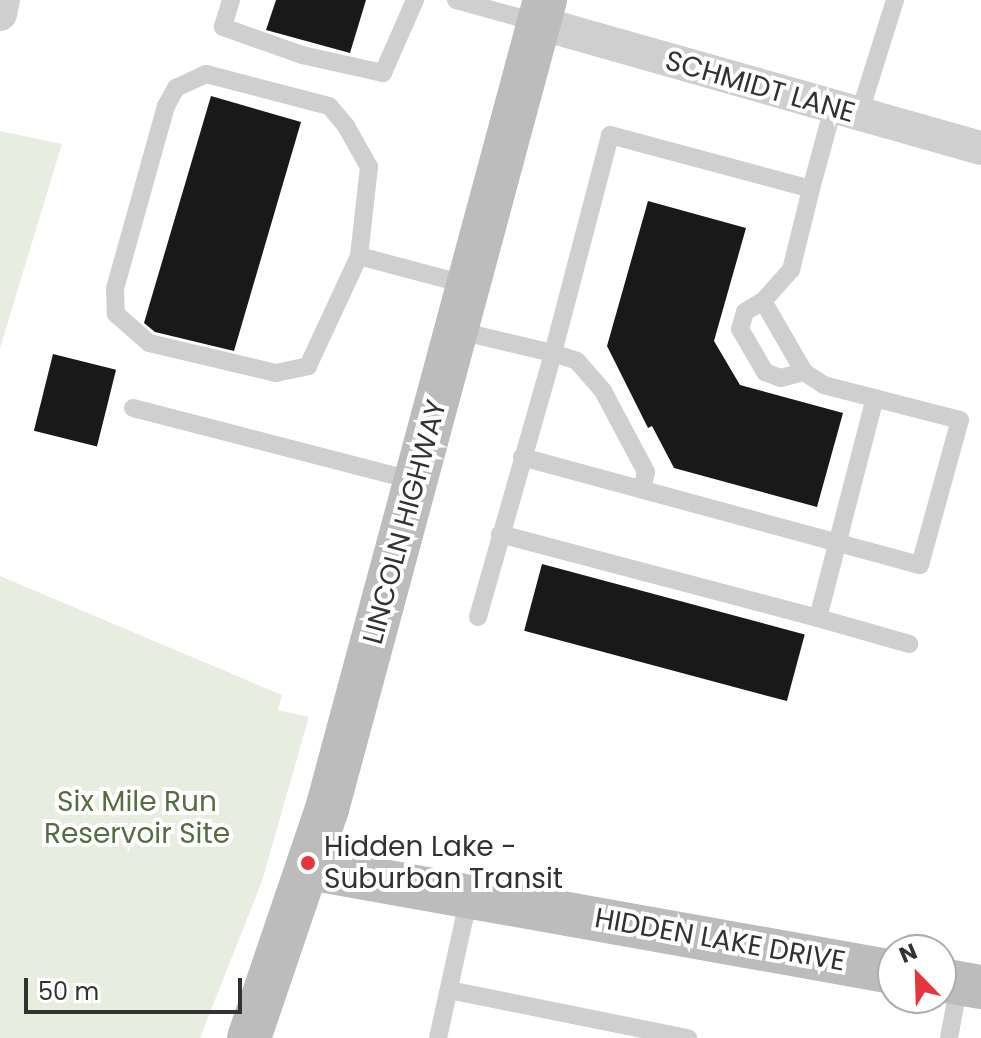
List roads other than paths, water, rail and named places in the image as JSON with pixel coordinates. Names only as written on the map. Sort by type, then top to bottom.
[{"type":"main road","name":"LINCOLN HIGHWAY","points":[[249,1038],[309,868],[459,331],[542,12]]},
{"type":"main road","name":"HIDDEN LAKE DRIVE","points":[[309,868],[469,894],[877,969]]},
{"type":"street","points":[[0,14],[3,0]]},
{"type":"street","name":"SCHMIDT LANE","points":[[542,12],[846,112],[981,148]]},
{"type":"lane","points":[[231,0],[223,27],[302,55],[383,73],[415,0]]},
{"type":"lane","points":[[456,0],[542,12]]},
{"type":"lane","points":[[804,372],[781,378],[765,372],[740,329],[745,312],[763,301],[791,270],[811,189],[895,0]]},
{"type":"lane","points":[[206,74],[329,106],[346,126],[369,167],[359,256],[308,366],[276,373],[149,343],[116,314],[115,289],[166,106],[176,88],[206,74]]},
{"type":"lane","points":[[478,617],[553,353],[610,135],[811,189]]},
{"type":"lane","points":[[359,256],[471,285]]},
{"type":"lane","points":[[522,457],[920,565],[960,420],[824,385],[804,372],[763,301]]},
{"type":"lane","points":[[459,331],[577,361],[603,391],[646,472],[642,490]]},
{"type":"lane","points":[[818,618],[875,398]]},
{"type":"lane","points":[[133,408],[416,481]]},
{"type":"lane","points":[[500,534],[909,644]]},
{"type":"lane","points":[[438,1038],[469,894]]},
{"type":"lane","points":[[949,1038],[960,984]]},
{"type":"lane","points":[[449,990],[688,1038]]},
{"type":"place","name":"Hidden Lake - Suburban Transit","points":[[308,863]]},
{"type":"park label","name":"Six Mile Run Reservoir Site","points":[[137,818]]}]
